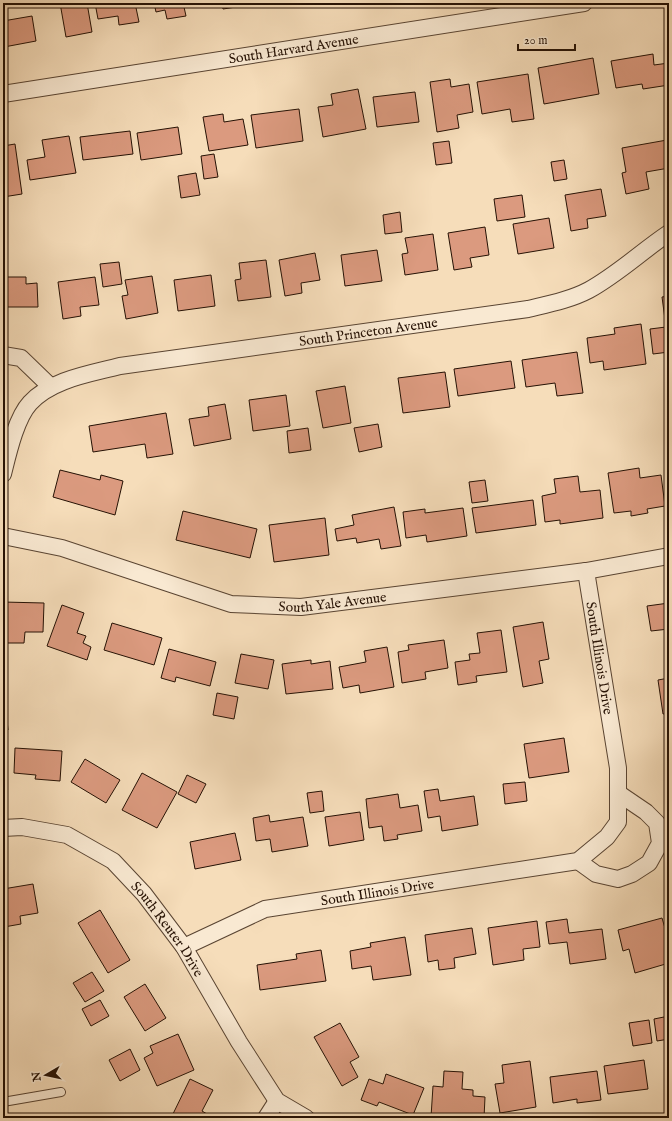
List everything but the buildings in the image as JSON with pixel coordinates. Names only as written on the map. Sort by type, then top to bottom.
[{"type":"street","name":"South Harvard Avenue","points":[[3,94],[584,3]]},
{"type":"street","name":"South Princeton Avenue","points":[[3,474],[7,438],[30,403],[51,387],[72,378],[120,366],[528,309],[560,302],[588,290],[608,278],[669,233]]},
{"type":"street","points":[[3,355],[21,358],[51,387]]},
{"type":"street","name":"South Yale Avenue","points":[[3,536],[62,548],[231,604],[301,607],[586,571],[669,556]]},
{"type":"street","name":"South Illinois Drive","points":[[184,947],[265,909],[578,861],[607,837],[618,822],[618,768],[586,571]]},
{"type":"street","points":[[578,861],[596,874],[618,878],[632,874],[649,863],[660,843],[657,823],[646,812],[618,793]]},
{"type":"street","name":"South Reuter Drive","points":[[3,828],[22,827],[67,835],[113,861],[144,894],[184,947],[239,1042],[278,1101],[306,1118]]},
{"type":"street","points":[[266,1118],[278,1101]]},
{"type":"lane","points":[[3,1102],[61,1092]]}]
